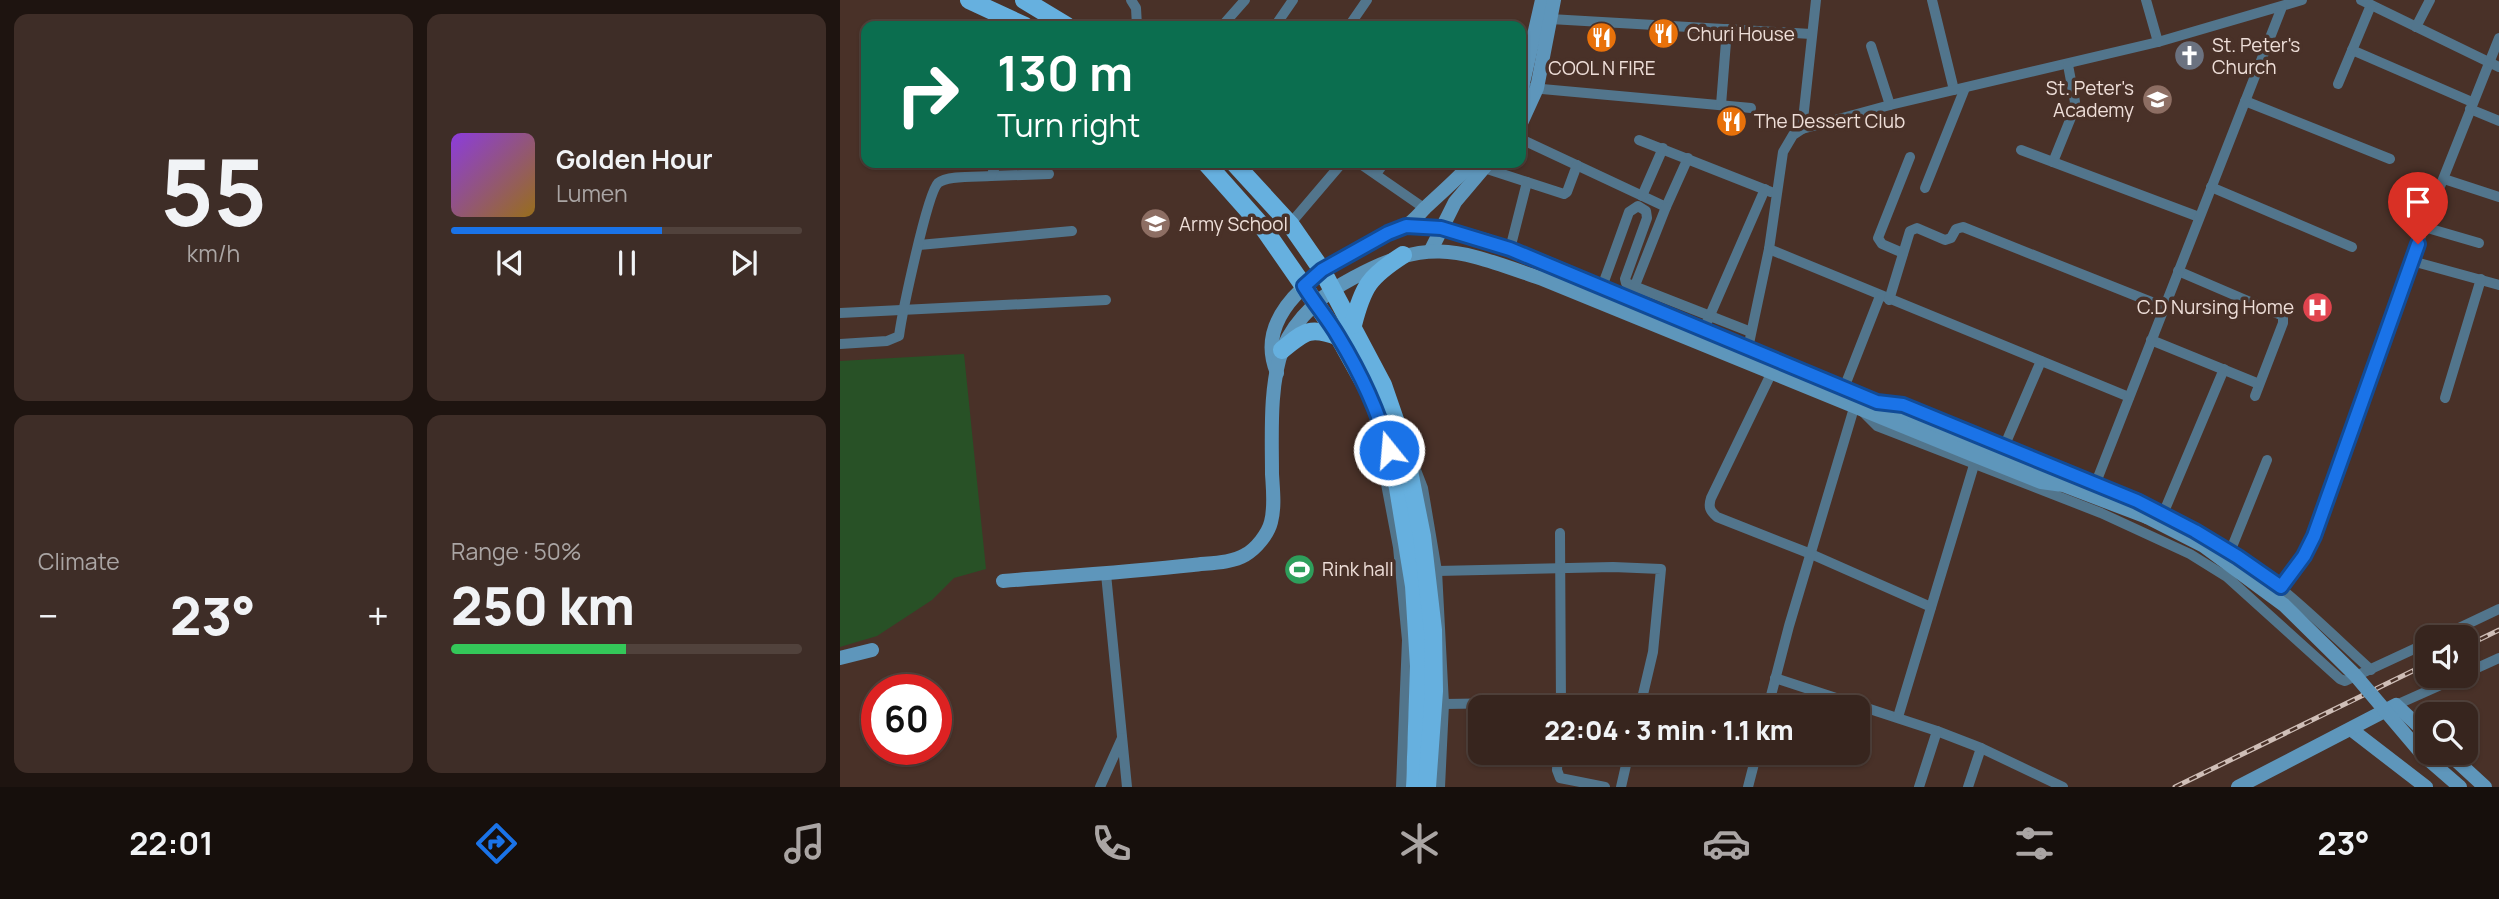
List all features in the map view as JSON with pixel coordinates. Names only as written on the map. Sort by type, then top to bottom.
[{"type":"main road","points":[[970,0],[1014,21]]},
{"type":"main road","points":[[1024,0],[1045,5],[1062,21]]},
{"type":"main road","points":[[1527,89],[1542,0]]},
{"type":"main road","points":[[1527,89],[1555,0]]},
{"type":"main road","points":[[1210,168],[1262,226],[1339,337],[1397,448]]},
{"type":"main road","points":[[1239,168],[1290,224],[1322,270],[1382,385],[1397,448],[1418,509],[1433,630],[1427,787]]},
{"type":"main road","points":[[1277,373],[1271,360],[1270,345],[1274,329],[1289,302],[1304,286],[1322,270],[1388,233],[1406,226],[1424,208],[1477,168]]},
{"type":"main road","points":[[1431,250],[1455,202],[1479,168]]},
{"type":"main road","points":[[1406,226],[1441,228],[1510,249],[1602,287],[1632,293],[1707,323],[1771,374],[2041,482],[2063,485],[2147,517],[2204,546],[2284,605],[2355,675],[2422,754],[2460,787]]},
{"type":"main road","points":[[1003,581],[1106,574],[1225,561],[1245,555],[1263,539],[1271,524],[1272,425],[1277,373],[1282,350],[1296,325],[1332,289],[1403,255],[1431,250],[1472,255],[1844,388],[1955,437],[2048,473],[2063,485]]},
{"type":"main road","points":[[1353,325],[1360,297],[1367,285],[1381,269],[1403,255]]},
{"type":"main road","points":[[1282,350],[1308,330],[1321,330],[1339,337]]},
{"type":"main road","points":[[840,658],[872,650]]},
{"type":"main road","points":[[1415,787],[1432,704]]},
{"type":"main road","points":[[2238,787],[2396,705],[2415,723]]},
{"type":"main road","points":[[2352,730],[2426,787]]},
{"type":"main road","points":[[2461,765],[2485,787]]},
{"type":"street","points":[[1226,21],[1245,0]]},
{"type":"street","points":[[1278,21],[1293,0]]},
{"type":"street","points":[[1352,21],[1367,0]]},
{"type":"street","points":[[1802,129],[1816,0]]},
{"type":"street","points":[[1926,188],[1959,89],[1932,0]]},
{"type":"street","points":[[2146,0],[2158,42]]},
{"type":"street","points":[[1747,355],[1769,249],[1783,152],[1793,135],[1802,129],[1890,105],[2158,42],[2302,0]]},
{"type":"street","points":[[2416,27],[2430,0]]},
{"type":"street","points":[[1136,3],[1137,21]]},
{"type":"street","points":[[2338,84],[2352,50],[2366,3],[2499,67]]},
{"type":"street","points":[[2095,485],[2282,7]]},
{"type":"street","points":[[1550,19],[1811,34]]},
{"type":"street","points":[[1721,106],[1727,29]]},
{"type":"street","points":[[2281,587],[2304,556],[2314,536],[2424,227],[2499,38]]},
{"type":"street","points":[[1871,46],[1890,105]]},
{"type":"street","points":[[2352,50],[2499,121]]},
{"type":"street","points":[[2053,162],[2075,102],[2068,65]]},
{"type":"street","points":[[1527,89],[1751,108]]},
{"type":"street","points":[[2245,102],[2390,159]]},
{"type":"street","points":[[1639,140],[1777,194]]},
{"type":"street","points":[[1526,141],[1665,207]]},
{"type":"street","points":[[1642,196],[1663,148]]},
{"type":"street","points":[[2021,149],[2199,217]]},
{"type":"street","points":[[1903,253],[1882,244],[1878,238],[1910,157]]},
{"type":"street","points":[[1632,293],[1665,207],[1688,158]]},
{"type":"street","points":[[1492,168],[1564,194],[1577,165]]},
{"type":"street","points":[[992,176],[995,168]]},
{"type":"street","points":[[1290,224],[1338,168]]},
{"type":"street","points":[[1367,168],[1424,208]]},
{"type":"street","points":[[1376,174],[1380,168]]},
{"type":"street","points":[[840,344],[894,339],[899,335],[919,245],[937,184],[947,179],[1049,174]]},
{"type":"street","points":[[2444,179],[2499,197]]},
{"type":"street","points":[[1510,249],[1527,182]]},
{"type":"street","points":[[2211,187],[2352,247]]},
{"type":"street","points":[[1751,332],[1707,323],[1765,189]]},
{"type":"street","points":[[1602,287],[1629,212],[1638,206],[1646,211],[1647,218],[1625,279],[1632,293]]},
{"type":"street","points":[[1844,388],[1913,229],[1917,228],[1945,240],[1951,238],[1956,229],[1963,227],[2164,307]]},
{"type":"street","points":[[2424,227],[2479,243]]},
{"type":"street","points":[[919,245],[1072,231]]},
{"type":"street","points":[[1769,249],[2129,397]]},
{"type":"street","points":[[2412,261],[2499,285]]},
{"type":"street","points":[[2178,271],[2283,316],[2283,323],[2255,396]]},
{"type":"street","points":[[2445,398],[2480,279]]},
{"type":"street","points":[[840,313],[1106,300]]},
{"type":"street","points":[[2151,340],[2259,384]]},
{"type":"street","points":[[2004,447],[2041,361]]},
{"type":"street","points":[[2163,514],[2224,369]]},
{"type":"street","points":[[1771,374],[1709,505],[1711,512],[1717,517],[1811,554],[1931,607]]},
{"type":"street","points":[[1877,402],[1903,405],[2163,514],[2230,552],[2281,587],[2371,670]]},
{"type":"street","points":[[1771,695],[1811,554],[1857,409],[1877,426],[2101,513],[2190,554],[2227,577],[2340,679],[2351,681],[2415,649]]},
{"type":"street","points":[[1401,787],[1407,640],[1398,547],[1382,468],[1397,448],[1415,462],[1423,488],[1437,571],[1432,704],[1440,787]]},
{"type":"street","points":[[2230,552],[2267,460]]},
{"type":"street","points":[[1898,717],[1974,464]]},
{"type":"street","points":[[1560,533],[1561,695]]},
{"type":"street","points":[[1437,571],[1661,569],[1653,652],[1643,695]]},
{"type":"street","points":[[1106,574],[1127,787]]},
{"type":"street","points":[[2465,625],[2499,609]]},
{"type":"street","points":[[2478,667],[2499,658]]},
{"type":"street","points":[[1775,678],[1937,731],[1981,748],[2063,787]]},
{"type":"street","points":[[2396,705],[2433,688]]},
{"type":"street","points":[[1432,704],[1468,704]]},
{"type":"street","points":[[1919,787],[1937,731]]},
{"type":"street","points":[[1100,787],[1123,735]]},
{"type":"street","points":[[1968,787],[1981,748]]},
{"type":"street","points":[[1557,765],[1560,778],[1605,787]]},
{"type":"street","points":[[1621,787],[1626,765]]},
{"type":"street","points":[[1750,787],[1754,765]]},
{"type":"green space","points":[[964,354],[986,569],[954,578],[932,600],[877,636],[840,647],[840,361]]},
{"type":"railway","points":[[2478,640],[2499,630]]},
{"type":"railway","points":[[2175,787],[2415,670]]},
{"type":"place","name":"Churi House","points":[[1664,34]]},
{"type":"place","name":"COOL N FIRE","points":[[1602,37]]},
{"type":"place","name":"St. Peter's Church","points":[[2189,56]]},
{"type":"place","name":"St. Peter's Academy","points":[[2157,99]]},
{"type":"place","name":"The Dessert Club","points":[[1731,121]]},
{"type":"place","name":"Army School","points":[[1156,224]]},
{"type":"place","name":"C.D Nursing Home","points":[[2317,307]]},
{"type":"place","name":"Rink hall","points":[[1299,569]]},
{"type":"route","points":[[1389,450],[1381,421],[1353,361],[1304,286],[1322,270],[1388,233],[1406,226],[1441,228],[1510,249],[1877,402],[1903,405],[2137,501],[2195,531],[2281,587],[2304,556],[2314,536],[2418,244]]}]
